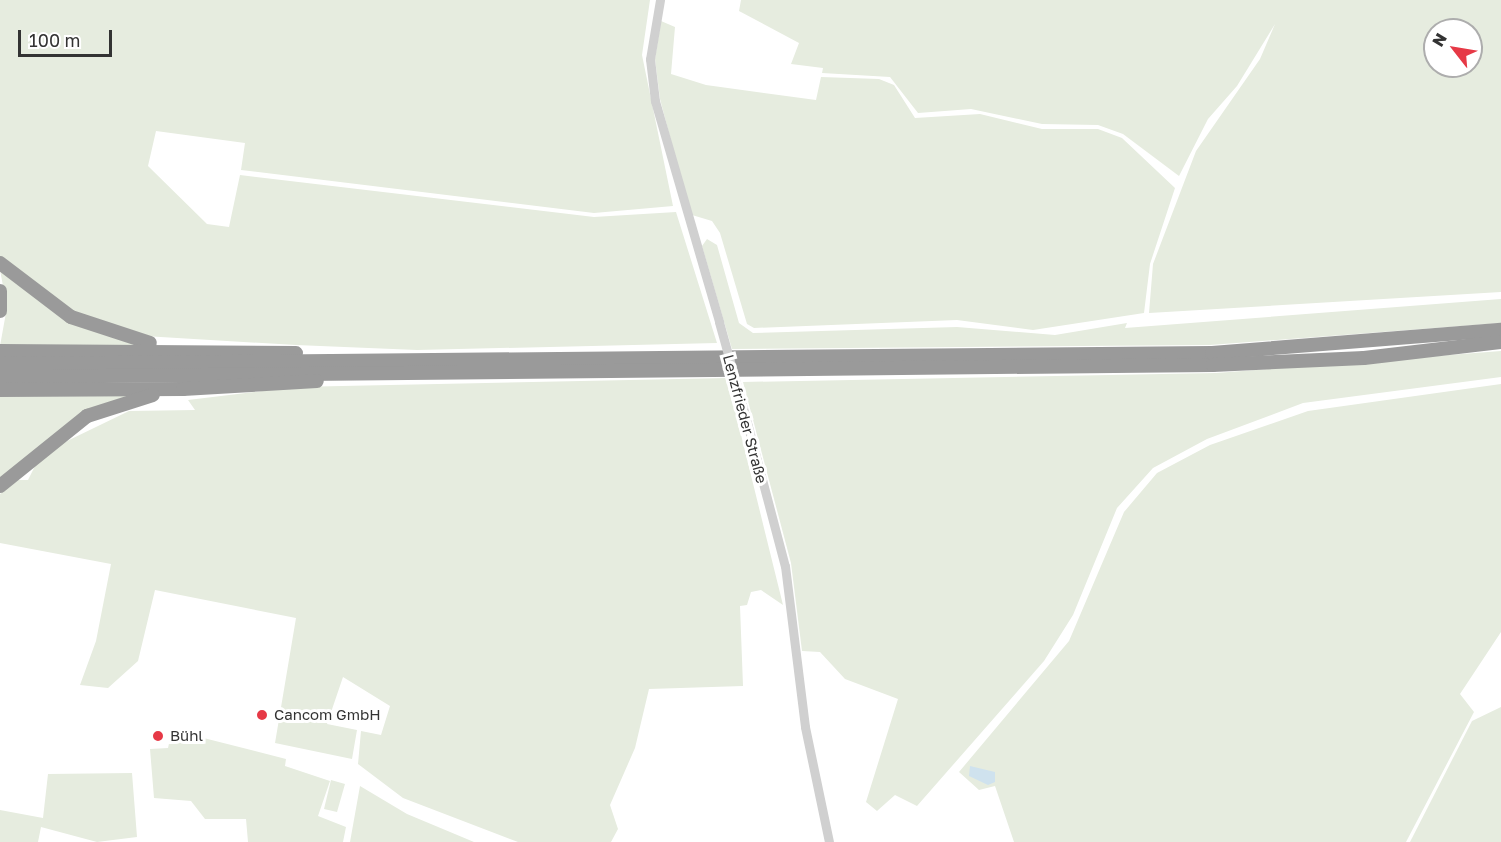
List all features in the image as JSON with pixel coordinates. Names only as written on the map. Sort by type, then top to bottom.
[{"type":"highway","points":[[0,263],[71,317],[175,349]]},
{"type":"highway","points":[[0,291],[0,311]]},
{"type":"highway","points":[[0,364],[1212,353],[1501,330]]},
{"type":"highway","points":[[0,377],[1213,365],[1364,358],[1501,342]]},
{"type":"highway","points":[[0,351],[175,349],[328,354],[357,361]]},
{"type":"highway","points":[[0,390],[183,389],[319,381],[345,373]]},
{"type":"highway","points":[[0,486],[87,416],[183,389]]},
{"type":"street","name":"Lenzfrieder Straße","points":[[660,0],[650,59],[655,101],[745,416],[785,566],[805,727],[829,842]]},
{"type":"shaded area","points":[[0,0],[650,0],[642,55],[673,206],[594,213],[241,170],[245,143],[156,131],[148,166],[207,224],[229,227],[240,175],[594,217],[676,212],[717,343],[417,350],[296,345],[144,336],[73,313],[0,257]]},
{"type":"shaded area","points":[[741,0],[1501,0],[1501,292],[1149,313],[1153,264],[1196,151],[1260,59],[1275,24],[1237,86],[1208,119],[1179,176],[1123,134],[1098,125],[1042,124],[971,109],[918,113],[890,77],[822,73],[823,68],[791,64],[799,43],[739,11]]},
{"type":"shaded area","points":[[661,21],[675,27],[671,74],[706,85],[816,100],[821,77],[879,79],[894,85],[915,118],[980,114],[1042,129],[1098,129],[1122,138],[1175,188],[1150,264],[1144,313],[1033,330],[957,320],[754,328],[747,324],[720,233],[712,221],[692,215],[688,205],[660,99],[655,59]]},
{"type":"shaded area","points":[[707,239],[717,245],[739,323],[753,333],[957,327],[1055,335],[1127,323],[1125,328],[1501,299],[1501,323],[1210,345],[732,349],[702,246]]},
{"type":"shaded area","points":[[0,270],[69,321],[139,345],[0,346],[7,307]]},
{"type":"shaded area","points":[[1501,351],[1501,377],[1303,403],[1207,439],[1153,468],[1117,508],[1073,615],[1044,661],[917,806],[895,795],[877,811],[866,802],[898,699],[845,679],[820,652],[802,651],[791,563],[743,382],[1216,373]]},
{"type":"shaded area","points":[[727,378],[783,605],[761,590],[751,592],[747,605],[740,606],[743,686],[649,689],[635,748],[610,805],[618,829],[611,842],[518,842],[403,798],[358,764],[361,731],[381,735],[390,706],[343,677],[327,724],[357,730],[352,759],[275,743],[296,618],[155,590],[138,661],[108,688],[80,685],[96,641],[111,564],[0,543],[0,494],[17,480],[28,480],[37,462],[65,442],[129,411],[195,410],[188,400],[294,387]]},
{"type":"shaded area","points":[[1501,384],[1501,632],[1460,694],[1474,712],[1406,842],[1014,842],[995,786],[979,790],[959,772],[1069,641],[1124,512],[1157,473],[1210,445],[1308,411]]},
{"type":"shaded area","points":[[0,395],[134,395],[77,416],[0,479]]},
{"type":"shaded area","points":[[1501,707],[1501,842],[1410,842],[1472,721]]},
{"type":"shaded area","points":[[172,730],[286,759],[285,766],[330,781],[318,816],[346,827],[343,842],[248,842],[246,819],[205,819],[191,801],[154,798],[150,749],[168,748]]},
{"type":"shaded area","points":[[132,773],[137,837],[97,842],[41,827],[38,842],[0,842],[0,810],[43,818],[48,774]]},
{"type":"shaded area","points":[[331,780],[345,784],[337,812],[324,809]]},
{"type":"shaded area","points":[[360,786],[407,814],[474,842],[350,842]]},
{"type":"water","points":[[970,766],[995,772],[995,782],[988,785],[969,776]]},
{"type":"place","name":"Cancom GmbH","points":[[262,715]]},
{"type":"place","name":"Bühl","points":[[158,736]]}]
